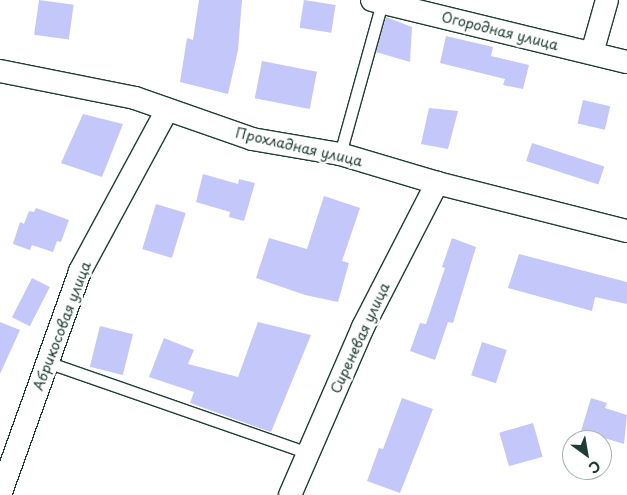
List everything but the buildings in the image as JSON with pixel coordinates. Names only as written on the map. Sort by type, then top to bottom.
[{"type":"street","points":[[592,53],[607,0]]},
{"type":"street","name":"Огородная улица","points":[[377,1],[627,62]]},
{"type":"street","name":"Прохладная улица","points":[[0,71],[135,98],[252,139],[340,154],[437,183],[627,231]]},
{"type":"street","name":"Абрикосовая улица","points":[[0,495],[80,271],[167,110]]},
{"type":"street","name":"Сиреневая улица","points":[[290,495],[363,328],[437,183]]},
{"type":"lane","points":[[340,154],[377,1]]},
{"type":"lane","points":[[47,362],[308,453]]}]
